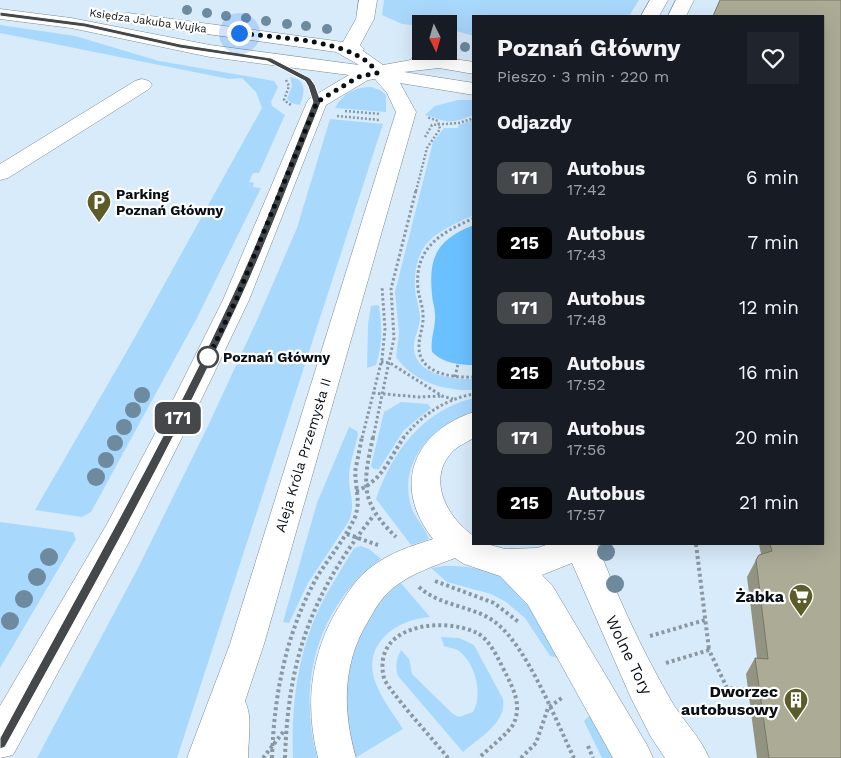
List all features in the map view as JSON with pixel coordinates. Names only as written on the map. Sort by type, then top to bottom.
[{"type":"street","points":[[368,0],[361,30],[343,47],[373,66],[377,73],[392,86],[400,116],[413,104],[429,95],[471,88]]},
{"type":"street","points":[[651,15],[659,0]]},
{"type":"street","points":[[678,15],[685,0]]},
{"type":"street","name":"Księdza Jakuba Wujka","points":[[2,6],[343,47],[472,68]]},
{"type":"street","name":"Księdza Jakuba Wujka","points":[[2,6],[180,46],[471,88]]},
{"type":"street","points":[[269,59],[307,80],[329,110]]},
{"type":"street","points":[[0,742],[118,532],[189,396],[329,110],[358,77],[404,66],[438,63]]},
{"type":"street","points":[[0,173],[142,85]]},
{"type":"street","name":"Aleja Króla Przemysła II","points":[[206,758],[246,644],[400,116]]},
{"type":"street","points":[[472,424],[458,430],[440,444],[428,462],[424,483],[427,505],[438,526],[457,544],[481,556],[508,562],[535,562],[560,555],[578,545]]},
{"type":"street","points":[[337,758],[330,735],[328,692],[332,655],[350,617],[370,589],[387,573],[457,544]]},
{"type":"street","name":"Wolne Tory","points":[[580,545],[596,586],[661,720],[676,743],[690,758]]},
{"type":"street","points":[[508,562],[540,595],[575,696],[634,758]]},
{"type":"street","points":[[229,758],[229,731],[246,644]]},
{"type":"street","points":[[0,707],[38,676]]},
{"type":"path","points":[[329,110],[400,116]]},
{"type":"path","points":[[329,110],[437,120],[440,125]]},
{"type":"path","points":[[422,141],[432,125],[459,123],[472,119]]},
{"type":"path","points":[[400,542],[374,515],[365,480],[365,468],[390,363],[394,338],[391,289],[428,148],[440,125]]},
{"type":"path","points":[[472,219],[444,232],[433,240],[421,263],[418,279],[423,322],[419,342],[421,359],[430,369],[455,377],[472,377]]},
{"type":"path","points":[[272,758],[276,689],[292,634],[318,577],[347,534],[358,508],[355,470],[382,362],[385,329],[382,296],[385,278]]},
{"type":"path","points":[[382,362],[390,363],[442,396]]},
{"type":"path","points":[[455,377],[458,364]]},
{"type":"path","points":[[373,393],[419,397],[442,396],[454,399]]},
{"type":"path","points":[[347,534],[374,542],[385,550]]},
{"type":"path","points":[[696,545],[709,650],[727,688],[755,690]]},
{"type":"path","points":[[430,575],[445,587],[489,600],[506,609],[522,625]]},
{"type":"path","points":[[413,581],[438,603],[468,609],[496,622],[516,645],[574,758]]},
{"type":"path","points":[[448,758],[384,680],[382,662],[388,646],[399,634],[417,627],[449,626],[478,633],[491,647],[514,690],[518,709],[513,725],[479,758]]},
{"type":"path","points":[[637,672],[709,650]]},
{"type":"path","points":[[559,688],[575,696]]},
{"type":"path","points":[[521,758],[536,743],[548,708],[575,696]]},
{"type":"path","points":[[263,758],[285,730]]},
{"type":"path","points":[[585,741],[593,758]]},
{"type":"shaded area","points":[[384,0],[639,0],[630,15],[472,15],[472,35],[458,32],[458,15],[412,15],[412,25],[402,24],[382,15]]},
{"type":"shaded area","points":[[0,25],[75,36],[159,61],[274,81],[278,87],[271,102],[272,106],[285,115],[259,173],[253,173],[249,182],[254,183],[253,187],[261,188],[197,318],[91,512],[82,517],[35,510],[134,339],[262,108],[256,92],[242,78],[229,79],[0,33]]},
{"type":"shaded area","points":[[290,77],[296,78],[302,84],[304,91],[300,105],[291,103],[287,99],[292,86]]},
{"type":"shaded area","points":[[371,87],[380,90],[386,95],[386,112],[335,108],[342,98],[350,92],[360,88]]},
{"type":"shaded area","points":[[458,100],[472,100],[472,116],[449,121],[425,115],[435,106]]},
{"type":"shaded area","points":[[330,119],[383,124],[177,758],[37,758],[138,568],[207,428],[258,318],[297,228]]},
{"type":"shaded area","points":[[472,120],[472,216],[449,227],[430,240],[418,260],[415,273],[415,289],[420,319],[414,349],[416,358],[421,365],[429,370],[447,377],[472,379],[472,390],[452,389],[430,383],[412,373],[396,357],[399,333],[395,292],[433,142],[444,128],[458,128],[459,125]]},
{"type":"shaded area","points":[[472,226],[472,365],[446,361],[432,352],[435,311],[431,281],[434,259],[444,243],[462,230]]},
{"type":"shaded area","points":[[371,306],[379,306],[381,321],[380,350],[376,365],[367,368],[368,324]]},
{"type":"shaded area","points":[[472,399],[472,413],[445,426],[432,436],[414,461],[409,476],[408,492],[412,509],[429,539],[411,545],[376,499],[391,465],[412,435],[439,412]]},
{"type":"shaded area","points":[[401,402],[428,404],[431,408],[404,430],[379,469],[374,469],[371,466],[384,412]]},
{"type":"shaded area","points":[[349,427],[357,431],[358,435],[349,473],[352,509],[349,521],[308,583],[289,623],[283,622],[317,503]]},
{"type":"shaded area","points":[[0,522],[73,532],[76,539],[0,668]]},
{"type":"shaded area","points":[[361,546],[369,549],[381,559],[359,578],[341,599],[327,623],[317,648],[312,674],[311,730],[317,758],[293,758],[294,702],[305,646],[326,595],[354,548]]},
{"type":"shaded area","points":[[444,566],[476,568],[497,574],[515,585],[533,605],[562,659],[550,656],[525,618],[506,602],[491,594],[447,582],[431,568]]},
{"type":"shaded area","points":[[400,582],[430,617],[406,622],[386,635],[379,643],[372,665],[379,691],[403,729],[355,758],[348,737],[345,678],[364,620],[387,593]]},
{"type":"shaded area","points":[[441,637],[459,638],[474,645],[503,699],[501,715],[496,723],[463,752],[397,673],[398,657],[401,650],[409,659],[412,674],[453,714],[459,717],[473,712],[477,697],[474,672],[459,651],[444,646]]},
{"type":"shaded area","points":[[595,710],[620,758],[602,758],[584,721]]},
{"type":"building","points":[[720,0],[841,0],[841,758],[769,758],[755,658],[768,659],[756,560],[759,555],[772,551],[770,545],[824,545],[824,15],[713,15]]},
{"type":"bus line","name":"171","points":[[0,14],[85,25],[180,46],[269,59],[294,71],[307,80],[312,85],[317,102],[236,300],[189,396],[118,532],[0,742]]},
{"type":"place","name":"Parking Poznań Główny","points":[[99,223]]},
{"type":"place","name":"Poznań Główny","points":[[208,357]]},
{"type":"place","name":"Żabka","points":[[801,617]]},
{"type":"place","name":"Dworzec autobusowy","points":[[796,721]]},
{"type":"route","points":[[208,357],[205,364],[236,300],[317,102],[358,77],[377,73],[366,60],[337,46],[239,33]]}]
